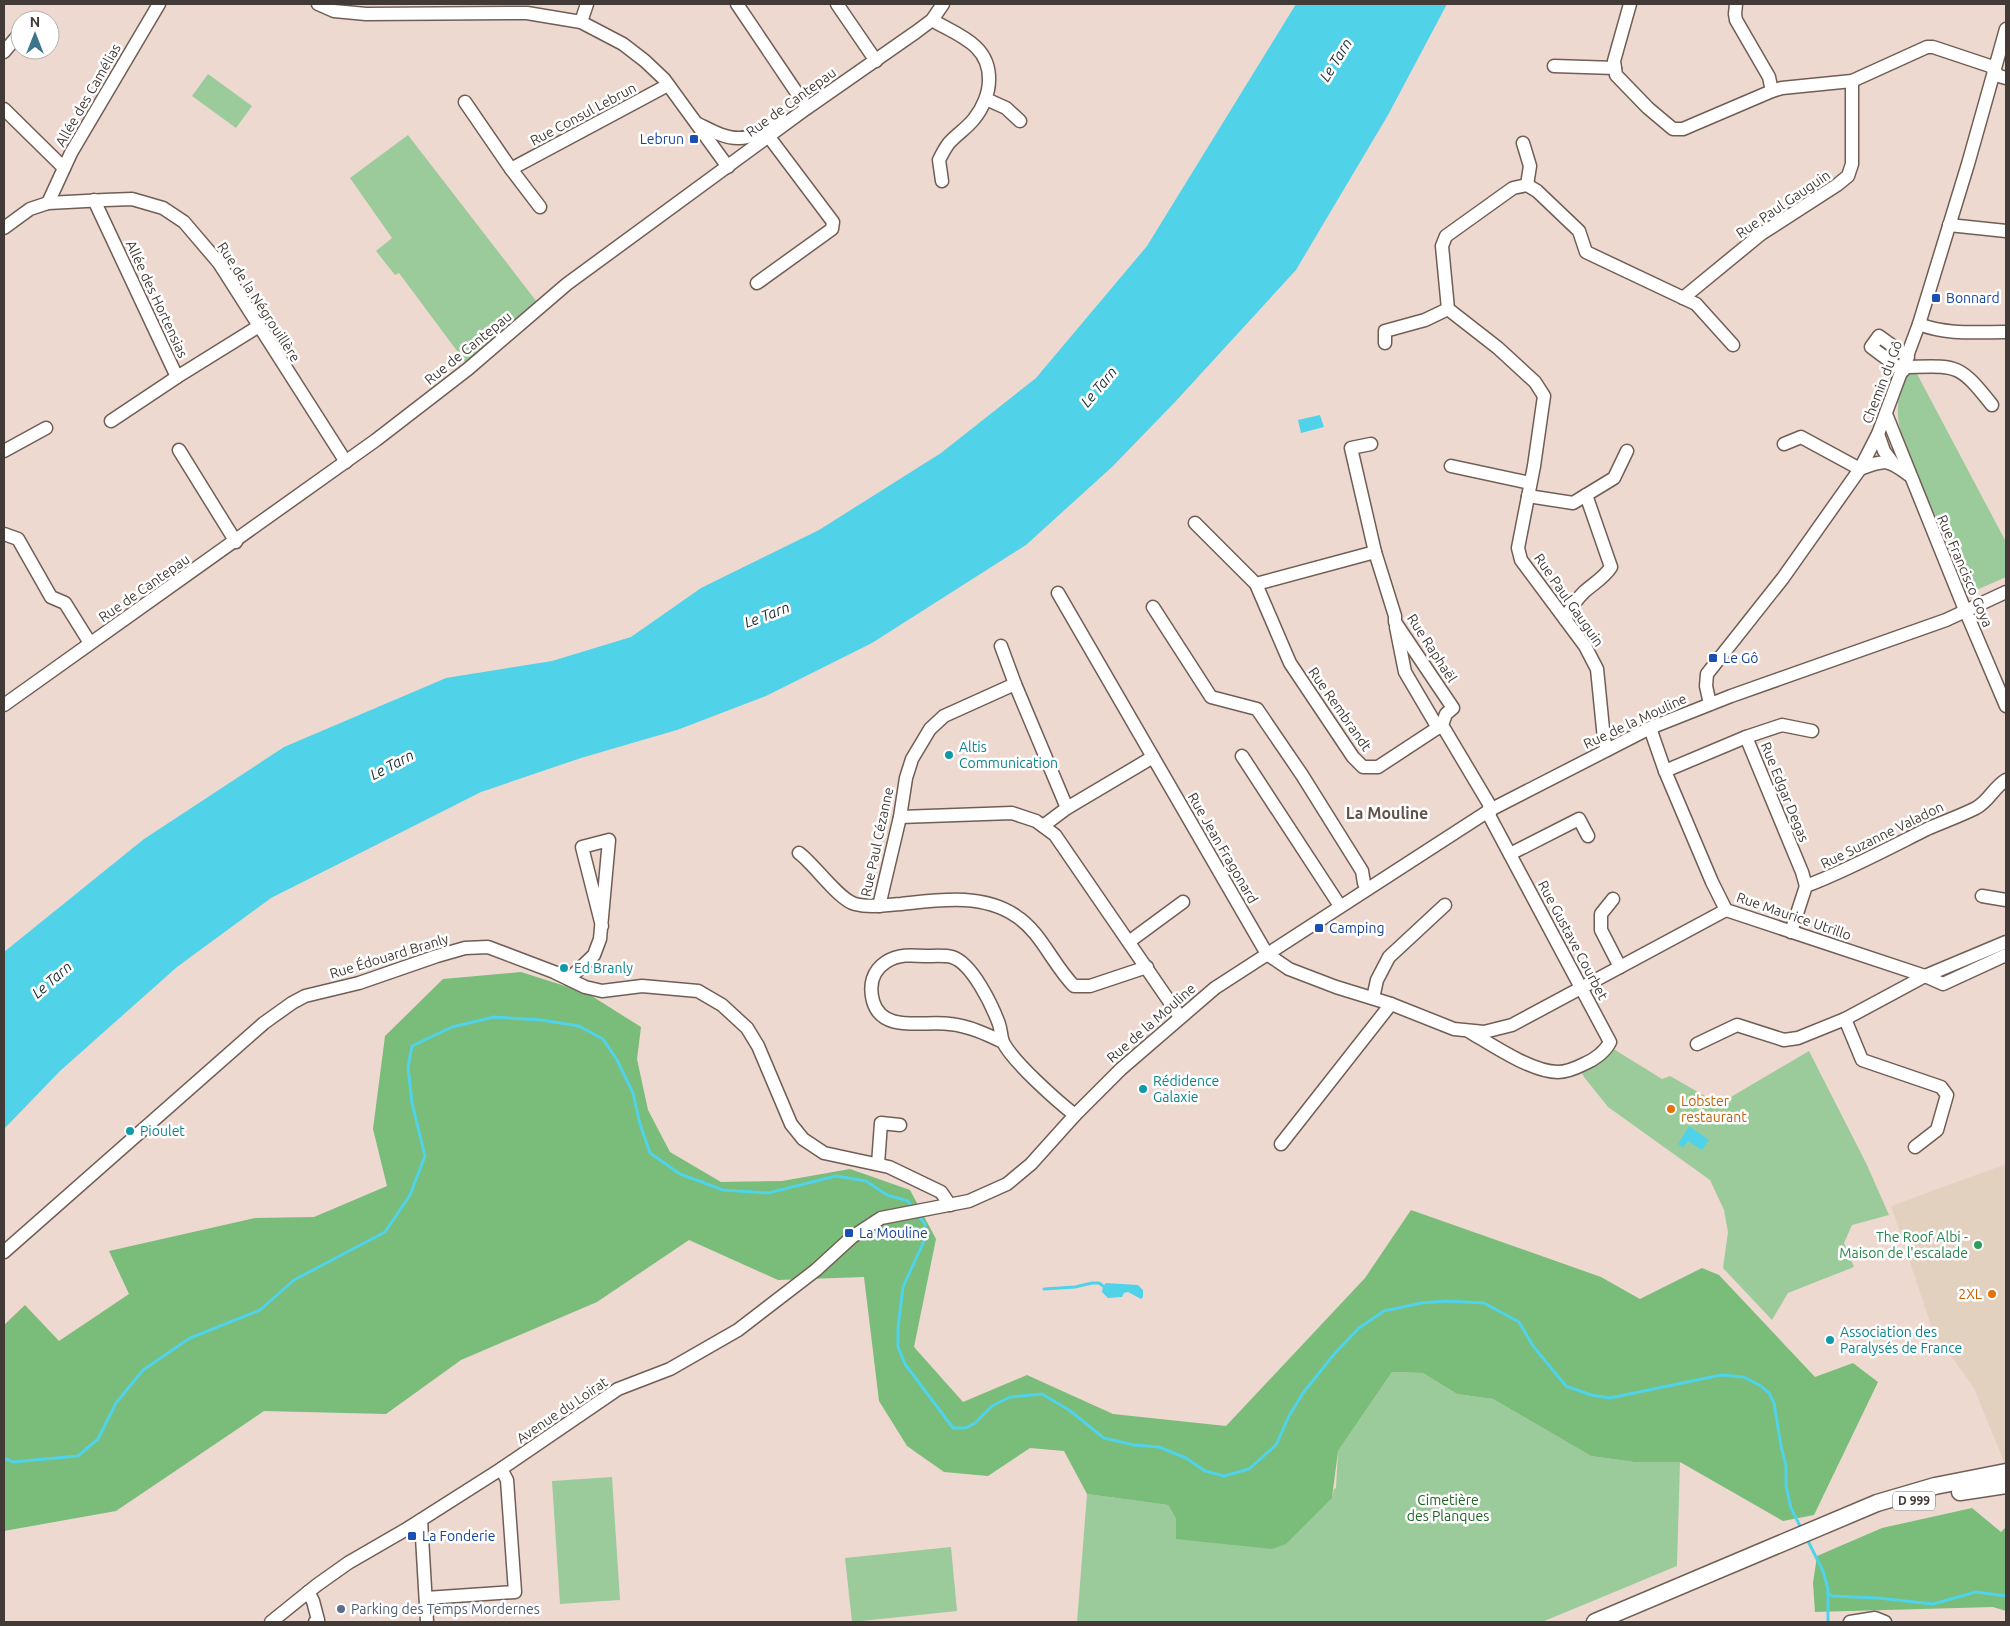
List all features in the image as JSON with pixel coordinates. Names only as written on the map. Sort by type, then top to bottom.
[{"type":"main road","points":[[1595,1622],[1885,1501],[1935,1486],[2006,1472]]},
{"type":"main road","name":"D 999","points":[[1824,1525],[1930,1497],[2006,1485]]},
{"type":"street","name":"Allée des Camélias","points":[[48,203],[64,168],[159,4]]},
{"type":"street","points":[[318,4],[334,11],[366,14],[430,8],[543,9],[581,22],[623,44],[645,61],[668,85],[728,167]]},
{"type":"street","points":[[581,22],[587,4]]},
{"type":"street","points":[[696,124],[722,135],[739,138],[751,135],[807,108],[754,23],[737,4]]},
{"type":"street","points":[[837,4],[876,61]]},
{"type":"street","name":"Rue de Cantepau","points":[[4,705],[236,542],[346,462],[468,368],[567,284],[807,108],[932,20],[943,4]]},
{"type":"street","points":[[1630,4],[1614,61],[1616,75],[1648,108],[1673,129],[1683,129],[1782,88],[1852,81],[1927,47],[1934,47],[1990,66],[1999,76],[2006,78]]},
{"type":"street","points":[[1736,4],[1736,20],[1769,77],[1772,91]]},
{"type":"street","points":[[932,20],[968,40],[978,49],[987,61],[989,86],[986,99],[975,118],[950,144],[939,160],[942,181]]},
{"type":"street","name":"Chemin du Gô","points":[[1710,704],[1706,686],[1707,674],[1783,578],[1860,468],[1878,434],[1919,324],[2006,29]]},
{"type":"street","points":[[1554,66],[1615,68]]},
{"type":"street","name":"Rue Paul Gauguin","points":[[1683,298],[1761,234],[1848,176],[1852,164],[1852,81]]},
{"type":"street","name":"Rue Consul Lebrun","points":[[511,169],[668,85]]},
{"type":"street","points":[[986,99],[1006,108],[1020,121]]},
{"type":"street","points":[[465,102],[511,169],[540,207]]},
{"type":"street","points":[[4,109],[64,168]]},
{"type":"street","points":[[757,283],[832,229],[833,222],[769,137]]},
{"type":"street","points":[[1523,143],[1530,166],[1527,186]]},
{"type":"street","points":[[1385,343],[1385,331],[1425,320],[1448,308],[1442,246],[1446,236],[1513,188],[1527,186],[1537,190],[1579,231],[1586,252],[1696,304],[1733,345]]},
{"type":"street","name":"Rue de la Négrouillère","points":[[4,228],[30,209],[48,203],[94,200],[132,199],[162,208],[184,222],[219,263],[346,462]]},
{"type":"street","name":"Allée des Hortensias","points":[[94,200],[177,378],[259,326]]},
{"type":"street","points":[[1949,225],[2006,231]]},
{"type":"street","name":"Rue Paul Gauguin","points":[[1448,308],[1498,348],[1529,376],[1544,396],[1518,548],[1521,560],[1585,646],[1598,669],[1604,739],[1607,750]]},
{"type":"street","points":[[1919,324],[1931,329],[1948,332],[2006,332]]},
{"type":"street","points":[[1905,365],[1946,366],[1961,370],[1972,380],[1992,405]]},
{"type":"street","points":[[111,421],[177,378]]},
{"type":"street","name":"Rue Francisco Goya","points":[[1886,414],[1909,475],[2006,706]]},
{"type":"street","points":[[4,451],[46,428]]},
{"type":"street","points":[[1878,434],[1884,451],[1893,463],[1909,475]]},
{"type":"street","points":[[1784,444],[1801,437],[1860,468],[1879,462],[1893,463]]},
{"type":"street","name":"Rue Raphaël","points":[[1371,444],[1351,448],[1375,552],[1395,616],[1395,622],[1453,708],[1446,714],[1440,726]]},
{"type":"street","points":[[179,450],[236,542]]},
{"type":"street","points":[[1451,466],[1573,503],[1614,478],[1627,451]]},
{"type":"street","points":[[1565,619],[1571,607],[1585,591],[1606,576],[1611,566],[1586,496]]},
{"type":"street","name":"Rue Rembrandt","points":[[1195,523],[1256,584],[1290,663],[1354,757],[1363,767],[1378,767],[1440,726]]},
{"type":"street","points":[[4,534],[18,539],[51,597],[65,603],[90,643]]},
{"type":"street","points":[[1256,584],[1375,552]]},
{"type":"street","name":"Rue de la Mouline","points":[[881,1218],[969,1201],[1002,1187],[1031,1164],[1075,1115],[1121,1069],[1180,1016],[1215,988],[1490,810],[1650,728],[1710,704],[1965,611],[2006,592]]},
{"type":"street","name":"Rue Jean Fragonard","points":[[1058,593],[1267,954]]},
{"type":"street","points":[[1153,607],[1211,697],[1257,709],[1302,775],[1362,871],[1367,889]]},
{"type":"street","points":[[1395,622],[1405,672],[1487,801],[1490,810]]},
{"type":"street","points":[[1001,646],[1014,684],[1067,808]]},
{"type":"street","name":"Rue Paul Cézanne","points":[[1014,684],[944,716],[930,730],[912,758],[906,778],[900,817],[879,906],[944,899],[973,900],[997,907],[1016,916],[1030,928],[1074,986],[1090,986],[1147,967]]},
{"type":"street","points":[[1665,771],[1746,737],[1782,725],[1812,732]]},
{"type":"street","name":"Rue Maurice Utrillo","points":[[1650,728],[1665,771],[1712,882],[1726,910],[1925,976],[1943,984],[2006,955]]},
{"type":"street","name":"Rue Edgar Degas","points":[[1746,737],[1802,872],[1806,886]]},
{"type":"street","points":[[1242,756],[1340,906]]},
{"type":"street","points":[[1043,826],[1067,808],[1153,757]]},
{"type":"street","name":"Rue Suzanne Valadon","points":[[1806,886],[1836,874],[1939,823],[1977,807],[1988,799],[2000,783],[2006,780]]},
{"type":"street","name":"Rue Gustave Courbet","points":[[1466,1030],[1516,1059],[1557,1072],[1570,1070],[1591,1062],[1607,1048],[1610,1042],[1490,817],[1490,810]]},
{"type":"street","points":[[900,817],[1012,813],[1036,821],[1055,835],[1180,1016]]},
{"type":"street","points":[[1510,854],[1579,819],[1588,836]]},
{"type":"street","points":[[569,979],[594,955],[600,939],[602,926],[609,840],[582,847],[602,926]]},
{"type":"street","points":[[799,853],[810,861],[837,892],[854,904],[879,906]]},
{"type":"street","points":[[1791,932],[1806,886]]},
{"type":"street","points":[[1982,896],[2006,900]]},
{"type":"street","points":[[1613,899],[1600,914],[1601,930],[1620,967]]},
{"type":"street","points":[[1130,941],[1183,902]]},
{"type":"street","points":[[1372,998],[1377,980],[1389,957],[1445,905]]},
{"type":"street","points":[[1267,954],[1289,970],[1391,1004],[1454,1029],[1484,1032],[1512,1025],[1726,910]]},
{"type":"street","points":[[1697,1044],[1737,1025],[1784,1040],[1798,1038],[1845,1019],[1925,976],[2006,942]]},
{"type":"street","name":"Rue Édouard Branly","points":[[4,1252],[264,1023],[298,999],[359,983],[465,948],[488,947],[585,987],[602,991],[642,986],[698,991],[722,1005],[747,1028],[758,1046],[791,1124],[803,1139],[824,1153],[889,1167],[941,1192],[950,1205]]},
{"type":"street","points":[[1003,1042],[971,1028],[949,1024],[904,1024],[888,1021],[875,1007],[870,989],[878,967],[892,958],[905,955],[953,957],[967,966],[977,980],[999,1024],[1003,1042],[1024,1068],[1075,1115]]},
{"type":"street","points":[[1281,1144],[1391,1004]]},
{"type":"street","points":[[1845,1019],[1862,1060],[1941,1087],[1947,1095],[1937,1130],[1915,1147]]},
{"type":"street","points":[[878,1164],[881,1123],[900,1125]]},
{"type":"street","name":"Avenue du Loirat","points":[[271,1622],[348,1563],[421,1520],[501,1469],[618,1389],[670,1368],[738,1330],[816,1270],[852,1237],[881,1218]]},
{"type":"street","points":[[426,1598],[515,1592],[507,1480],[501,1469]]},
{"type":"street","points":[[421,1520],[427,1622]]},
{"type":"street","points":[[308,1592],[313,1600],[318,1620],[315,1622]]},
{"type":"street","points":[[1850,1622],[1875,1618],[1885,1622]]},
{"type":"shaded area","points":[[2006,1164],[2006,1462],[2004,1462],[1974,1388],[1933,1331],[1891,1206]]},
{"type":"green space","points":[[208,74],[252,106],[236,128],[192,96]]},
{"type":"green space","points":[[408,135],[537,302],[466,363],[399,273],[395,275],[376,251],[392,238],[350,178]]},
{"type":"green space","points":[[1916,372],[2006,542],[2006,577],[1972,592],[1928,500],[1900,430],[1899,398],[1909,373]]},
{"type":"green space","points":[[521,972],[587,993],[641,1027],[637,1059],[648,1110],[670,1152],[721,1182],[782,1181],[850,1169],[910,1190],[936,1239],[914,1347],[963,1402],[1027,1375],[1113,1414],[1226,1426],[1365,1278],[1411,1210],[1601,1277],[1640,1299],[1702,1268],[1719,1275],[1815,1377],[1853,1363],[1878,1382],[1814,1515],[1783,1521],[1680,1462],[1634,1462],[1591,1456],[1493,1399],[1457,1394],[1423,1373],[1392,1372],[1338,1451],[1332,1498],[1286,1544],[1272,1549],[1176,1539],[1176,1519],[1168,1505],[1087,1494],[1064,1451],[1030,1448],[988,1476],[944,1472],[907,1446],[879,1401],[864,1277],[778,1280],[689,1240],[597,1302],[461,1360],[386,1414],[264,1411],[116,1511],[4,1531],[4,1325],[25,1305],[59,1341],[129,1294],[109,1251],[255,1218],[314,1217],[387,1186],[373,1129],[385,1036],[443,979]]},
{"type":"green space","points":[[1612,1048],[1662,1079],[1670,1076],[1719,1104],[1809,1051],[1867,1165],[1889,1215],[1852,1225],[1844,1243],[1854,1267],[1788,1293],[1772,1320],[1723,1268],[1728,1232],[1724,1210],[1710,1180],[1608,1107],[1584,1077],[1581,1071],[1596,1065]]},
{"type":"green space","name":"Cimetière des Planques","points":[[1392,1372],[1423,1373],[1457,1394],[1493,1399],[1591,1456],[1634,1462],[1680,1462],[1677,1566],[1542,1622],[1077,1622],[1087,1494],[1168,1505],[1176,1519],[1176,1539],[1332,1498],[1336,1488],[1338,1451]]},
{"type":"green space","points":[[612,1477],[620,1600],[560,1604],[552,1481]]},
{"type":"green space","points":[[1972,1508],[2001,1532],[2006,1527],[2006,1611],[1993,1607],[1815,1612],[1813,1583],[1817,1556],[1882,1528]]},
{"type":"green space","points":[[951,1547],[957,1611],[852,1622],[845,1558]]},
{"type":"water","name":"Le Tarn","points":[[1296,4],[1447,4],[1388,115],[1296,270],[1175,402],[1112,467],[1026,545],[872,643],[766,696],[677,730],[581,758],[481,792],[271,898],[177,967],[60,1071],[4,1129],[4,952],[144,839],[284,747],[446,678],[552,661],[631,637],[701,588],[819,530],[941,453],[1036,378],[1147,246]]},
{"type":"water","points":[[1320,415],[1324,427],[1301,433],[1298,420]]},
{"type":"water","points":[[1689,1126],[1709,1140],[1702,1150],[1688,1141],[1683,1148],[1678,1144]]},
{"type":"water","points":[[1106,1283],[1138,1285],[1143,1290],[1143,1297],[1141,1299],[1128,1292],[1124,1293],[1122,1297],[1108,1298],[1102,1292],[1103,1286]]},
{"type":"waterway","points":[[4,1458],[13,1462],[78,1456],[98,1439],[116,1403],[143,1370],[190,1338],[260,1310],[294,1280],[385,1232],[410,1195],[425,1156],[412,1103],[408,1067],[412,1046],[452,1027],[494,1017],[541,1020],[579,1026],[603,1039],[617,1060],[633,1093],[640,1124],[650,1153],[680,1174],[723,1190],[768,1193],[836,1176],[866,1181],[887,1195],[908,1201],[913,1208]]},
{"type":"waterway","points":[[918,1215],[925,1224],[924,1241],[903,1287],[898,1328],[898,1347],[905,1364],[953,1428],[966,1428],[975,1423],[992,1406],[1010,1397],[1042,1394],[1069,1410],[1104,1438],[1134,1445],[1159,1447],[1186,1458],[1205,1471],[1224,1476],[1249,1469],[1276,1445],[1289,1416],[1303,1393],[1335,1353],[1359,1328],[1384,1311],[1421,1303],[1446,1301],[1484,1303],[1519,1322],[1533,1346],[1566,1386],[1591,1395],[1610,1398],[1721,1375],[1744,1377],[1761,1386],[1769,1393],[1774,1403],[1786,1466],[1786,1486],[1791,1508],[1802,1530]]},
{"type":"waterway","points":[[1044,1289],[1075,1287],[1092,1283],[1099,1283],[1103,1286]]},
{"type":"waterway","points":[[1806,1537],[1823,1571],[1828,1589],[1828,1622]]},
{"type":"waterway","points":[[1828,1593],[1832,1596],[1878,1598],[1933,1604],[1976,1592],[2006,1596]]},
{"type":"place","name":"Lebrun","points":[[694,139]]},
{"type":"place","name":"Bonnard","points":[[1936,298]]},
{"type":"place","name":"Le Gô","points":[[1713,658]]},
{"type":"place","name":"Altis Communication","points":[[949,755]]},
{"type":"place","name":"Camping","points":[[1319,928]]},
{"type":"place","name":"Ed Branly","points":[[564,968]]},
{"type":"place","name":"Rédidence Galaxie","points":[[1143,1089]]},
{"type":"place","name":"Lobster restaurant","points":[[1671,1109]]},
{"type":"place","name":"Pioulet","points":[[130,1131]]},
{"type":"place","name":"La Mouline","points":[[849,1233]]},
{"type":"place","name":"The Roof Albi - Maison de l'escalade","points":[[1978,1245]]},
{"type":"place","name":"2XL","points":[[1992,1294]]},
{"type":"place","name":"Association des Paralysés de France","points":[[1830,1340]]},
{"type":"place","name":"La Fonderie","points":[[412,1536]]},
{"type":"place","name":"Parking des Temps Mordernes","points":[[341,1609]]},
{"type":"district","name":"La Mouline","points":[[1387,813]]}]
